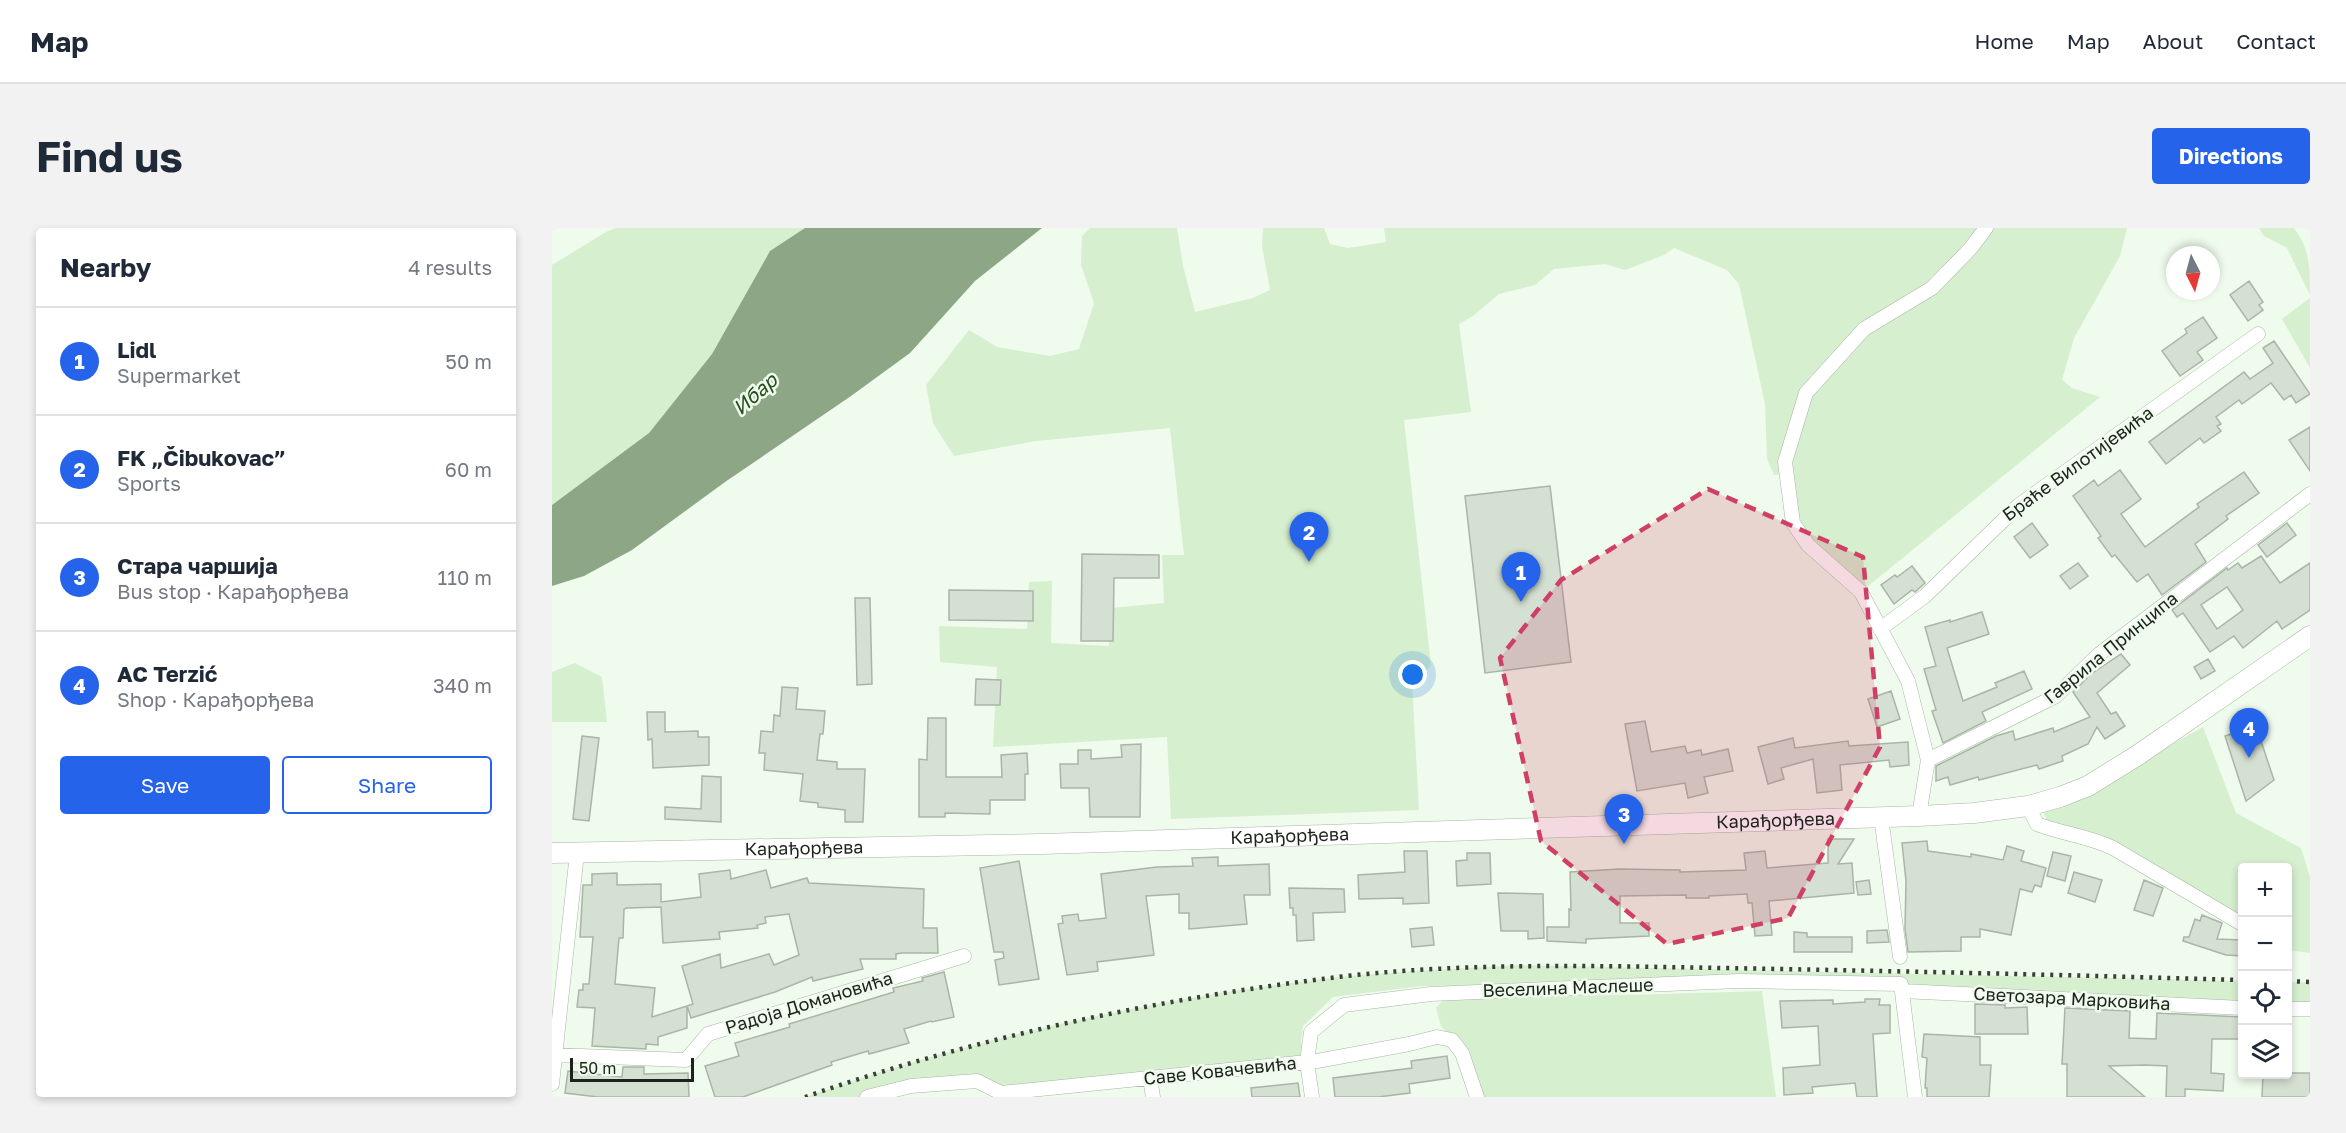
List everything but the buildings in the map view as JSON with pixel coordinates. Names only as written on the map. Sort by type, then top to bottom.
[{"type":"street","points":[[1919,816],[1928,760],[1908,681],[1861,592],[1808,545],[1793,523],[1785,462],[1806,393],[1864,329],[1932,288],[1970,249],[1986,228]]},
{"type":"street","name":"Браће Вилотијевића","points":[[1880,628],[1925,596],[2019,505],[2258,334]]},
{"type":"street","name":"Гаврила Принципа","points":[[1928,760],[2056,696],[2098,655],[2310,494]]},
{"type":"street","name":"Карађорђева","points":[[552,853],[1042,844],[1974,813],[2028,806],[2088,786],[2112,772],[2310,636]]},
{"type":"street","points":[[2028,806],[2037,824],[2097,840],[2238,922]]},
{"type":"street","points":[[1881,817],[1900,957]]},
{"type":"street","points":[[552,1084],[577,853]]},
{"type":"street","name":"Радоја Домановића","points":[[555,1055],[686,1060],[708,1034],[964,956]]},
{"type":"street","name":"Веселина Маслеше","points":[[1312,1097],[1307,1062],[1311,1032],[1344,1005],[1397,998],[1526,989],[1727,981],[1901,987]]},
{"type":"street","points":[[1901,987],[1915,1097]]},
{"type":"street","name":"Светозара Марковића","points":[[1901,987],[2238,1008]]},
{"type":"street","points":[[2292,1009],[2310,1009]]},
{"type":"street","name":"Саве Ковачевића","points":[[867,1097],[911,1086],[977,1080],[1001,1095],[1307,1062],[1437,1037],[1452,1040],[1462,1053],[1477,1097]]},
{"type":"street","points":[[1150,1078],[1153,1097]]},
{"type":"highlighted area","points":[[1708,489],[1863,557],[1880,747],[1788,918],[1667,944],[1541,841],[1500,658],[1561,580]]},
{"type":"shaded area","points":[[616,228],[805,228],[770,251],[712,354],[649,433],[552,505],[552,265]]},
{"type":"shaded area","points":[[1090,228],[1177,228],[1183,266],[1195,312],[1253,298],[1270,290],[1262,246],[1263,228],[1324,228],[1330,244],[1348,248],[1386,242],[1384,228],[2127,228],[2120,256],[2074,338],[2062,380],[2072,388],[2100,397],[1861,592],[1793,523],[1786,474],[1774,475],[1767,459],[1765,404],[1739,284],[1727,270],[1674,248],[1664,255],[1625,270],[1605,264],[1554,269],[1535,285],[1499,294],[1473,316],[1459,324],[1471,412],[1404,420],[1431,666],[1412,684],[1419,810],[1171,819],[1167,737],[993,747],[997,667],[940,662],[939,626],[1027,629],[1029,582],[1052,581],[1051,643],[1109,646],[1111,608],[1164,603],[1162,555],[1184,555],[1170,428],[1036,441],[954,456],[933,423],[926,385],[969,330],[997,347],[1050,356],[1079,349],[1094,303],[1081,265],[1082,236]]},
{"type":"shaded area","points":[[2259,228],[2294,228],[2308,259],[2310,295],[2287,248],[2264,236]]},
{"type":"shaded area","points":[[2310,298],[2310,368],[2282,319]]},
{"type":"shaded area","points":[[575,663],[602,677],[607,722],[552,722],[552,672]]},
{"type":"shaded area","points":[[2203,727],[2236,813],[2301,848],[2310,877],[2310,953],[2292,951],[2292,863],[2238,863],[2238,915],[2049,825],[2041,807],[2151,756]]},
{"type":"shaded area","points":[[1517,965],[2238,981],[2238,1007],[1902,991],[1901,984],[1422,986],[1333,997],[1303,1026],[1301,1041],[1307,1062],[1001,1093],[977,1081],[867,1097],[805,1097],[870,1075],[1002,1038],[1136,1008],[1272,985],[1406,972]]},
{"type":"shaded area","points":[[2292,982],[2310,982],[2310,1010],[2292,1009]]},
{"type":"shaded area","points":[[1762,991],[1776,1097],[1478,1097],[1462,1053],[1441,1026],[1436,1008],[1443,1000],[1516,994],[1630,995]]},
{"type":"water","name":"Ибар","points":[[805,228],[1042,228],[975,281],[910,353],[632,550],[584,576],[552,586],[552,505],[649,433],[712,354],[770,251]]},
{"type":"railway","points":[[805,1097],[935,1056],[1068,1023],[1270,986],[1386,972],[1483,967],[1579,966],[2238,980]]},
{"type":"railway","points":[[2292,981],[2310,982]]},
{"type":"place","name":"FK „Čibukovac”","points":[[1309,562]]},
{"type":"place","name":"Lidl","points":[[1521,602]]},
{"type":"place","name":"AC Terzić","points":[[2249,758]]},
{"type":"place","name":"Стара чаршија","points":[[1624,844]]}]
